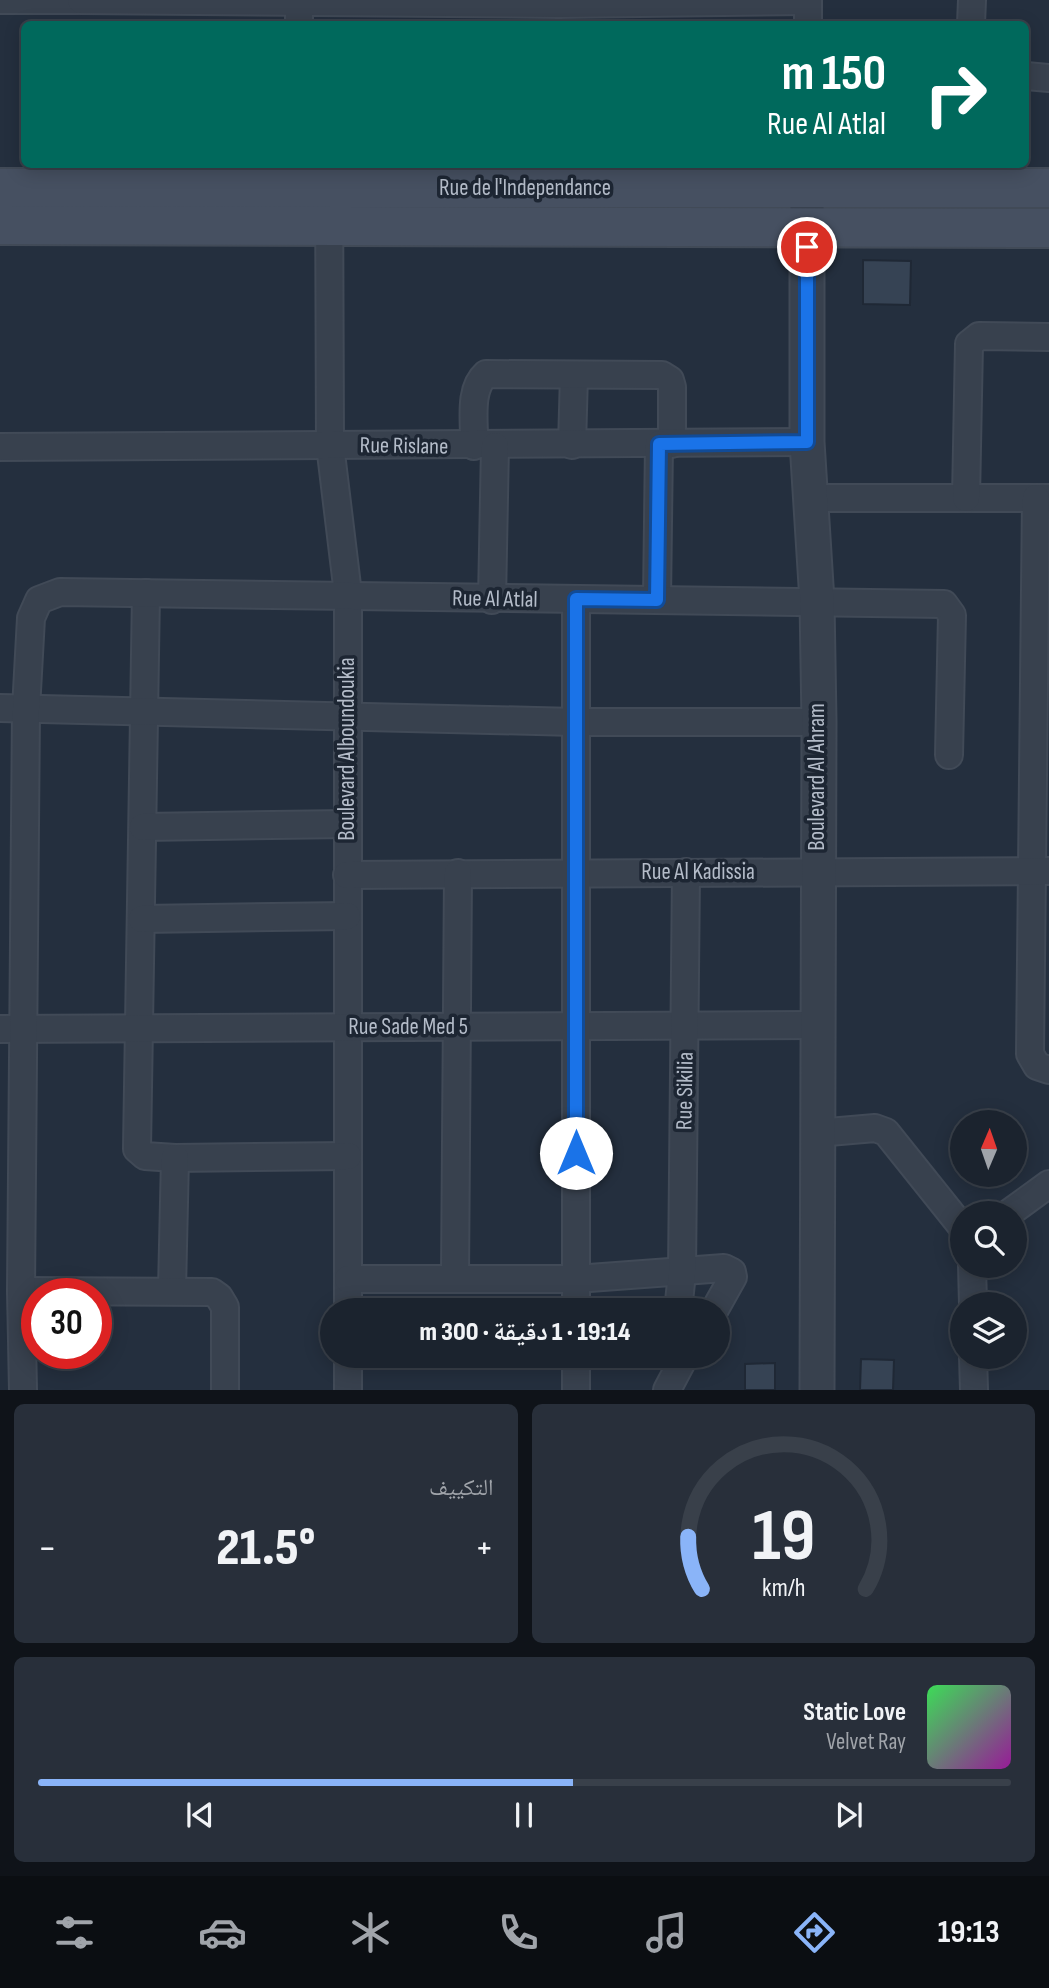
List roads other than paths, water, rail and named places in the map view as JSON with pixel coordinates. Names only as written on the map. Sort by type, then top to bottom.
[{"type":"main road","name":"Rue de l'Independance","points":[[0,188],[317,186],[808,176],[1049,188]]},
{"type":"main road","name":"Rue de l'Independance","points":[[0,225],[317,186],[807,228],[1049,228]]},
{"type":"street","points":[[0,0],[80,0],[299,9],[329,14],[559,2],[808,9]]},
{"type":"street","points":[[971,21],[972,0]]},
{"type":"street","points":[[1029,76],[1049,78]]},
{"type":"street","name":"Boulevard Al Ahram","points":[[808,176],[807,442],[817,601],[819,722],[817,1390]]},
{"type":"street","name":"Boulevard Alboundoukia","points":[[317,186],[330,445],[348,594],[348,1298]]},
{"type":"street","points":[[966,498],[969,344],[979,336],[1049,337]]},
{"type":"street","points":[[492,600],[485,446],[475,391],[478,382],[486,374],[662,375],[670,380],[657,600]]},
{"type":"street","points":[[572,445],[574,375]]},
{"type":"street","name":"Rue Rislane","points":[[0,447],[807,442]]},
{"type":"street","points":[[811,498],[1043,498],[1040,1062]]},
{"type":"street","name":"Rue Al Atlal","points":[[26,709],[31,618],[39,600],[60,592],[348,594],[492,600],[944,604],[950,610],[950,755]]},
{"type":"street","points":[[146,593],[142,919],[135,1143],[145,1156],[175,1158],[348,1156]]},
{"type":"street","points":[[576,599],[576,1298]]},
{"type":"street","points":[[0,708],[575,722],[819,722]]},
{"type":"street","points":[[21,1291],[12,1029],[26,709]]},
{"type":"street","points":[[143,827],[347,824]]},
{"type":"street","name":"Rue Al Kadissia","points":[[347,875],[1040,871]]},
{"type":"street","name":"Rue Sikilia","points":[[679,1298],[686,1026],[686,872]]},
{"type":"street","points":[[455,1278],[458,873]]},
{"type":"street","points":[[142,919],[347,916]]},
{"type":"street","name":"Rue Sade Med 5","points":[[12,1029],[817,1025]]},
{"type":"street","points":[[817,1133],[865,1128],[886,1132],[950,1212]]},
{"type":"street","points":[[172,1290],[175,1158]]},
{"type":"street","points":[[1026,1201],[1049,1184]]},
{"type":"street","points":[[348,1279],[576,1279],[724,1268],[732,1272],[731,1284],[722,1298]]},
{"type":"street","points":[[112,1290],[197,1290],[219,1297],[225,1307],[225,1390]]},
{"type":"street","points":[[348,1368],[348,1390]]},
{"type":"street","points":[[576,1368],[576,1390]]},
{"type":"street","points":[[23,1369],[23,1390]]},
{"type":"street","points":[[973,1369],[974,1390]]}]
